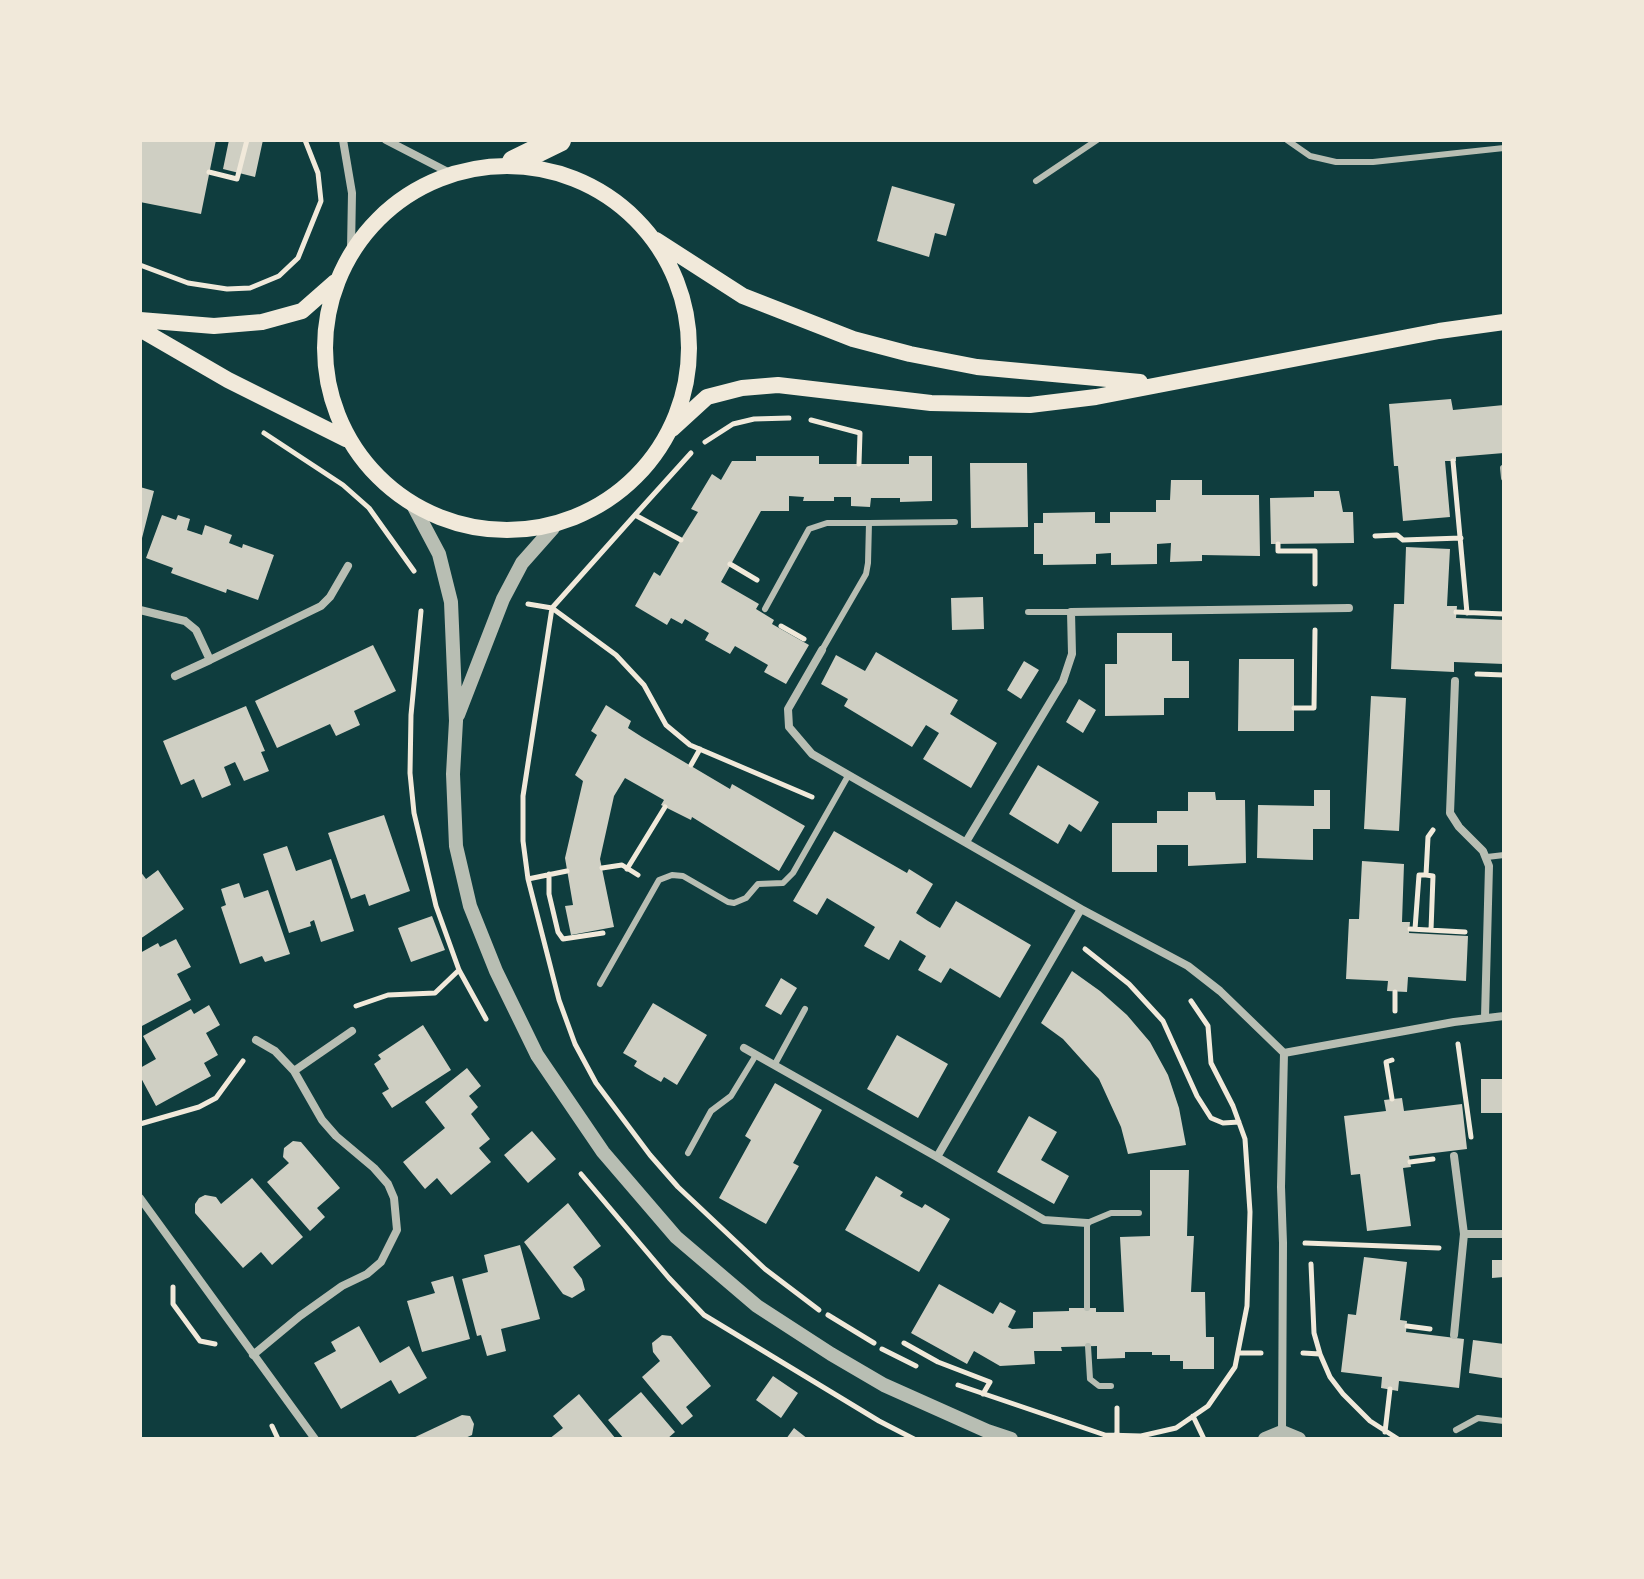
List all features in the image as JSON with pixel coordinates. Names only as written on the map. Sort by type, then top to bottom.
[{"type":"highway","points":[[514,162],[559,140]]},
{"type":"main road","points":[[1158,383],[977,367],[853,339],[743,296],[655,239],[625,206],[579,178],[514,162],[448,172],[412,194],[351,249],[335,282],[324,329],[325,375],[346,439],[369,469],[413,505],[466,526],[504,531],[553,528],[582,514],[633,480],[670,431],[707,397],[742,388],[778,385],[931,403],[1030,405],[1096,397],[1439,331],[1504,322]]},
{"type":"main road","points":[[655,239],[679,292],[690,341],[686,387],[670,431]]},
{"type":"main road","points":[[140,320],[214,326],[262,322],[302,311],[335,282]]},
{"type":"main road","points":[[140,329],[228,380],[346,439]]},
{"type":"street","points":[[343,140],[352,193],[351,249]]},
{"type":"street","points":[[386,140],[448,172]]},
{"type":"street","points":[[413,505],[439,554],[451,602],[456,721],[453,774],[456,846],[470,906],[496,971],[537,1055],[603,1152],[676,1237],[757,1306],[884,1385],[1011,1439]]},
{"type":"street","points":[[456,721],[503,599],[522,563],[553,528]]},
{"type":"street","points":[[175,676],[321,606],[330,597],[348,566]]},
{"type":"street","points":[[966,842],[1063,681],[1072,654],[1071,612],[1349,608]]},
{"type":"street","points":[[140,610],[185,621],[196,630],[210,660]]},
{"type":"street","points":[[822,650],[788,709],[789,727],[812,754],[1081,909],[1188,966],[1205,978],[1284,1053],[1282,1432]]},
{"type":"street","points":[[1455,681],[1450,805],[1454,821],[1487,857],[1485,1017]]},
{"type":"street","points":[[937,1157],[1081,909]]},
{"type":"street","points":[[1284,1053],[1504,1016]]},
{"type":"street","points":[[294,1071],[352,1031]]},
{"type":"street","points":[[253,1355],[300,1316],[381,1262],[397,1230],[394,1198],[388,1184],[322,1120],[294,1071],[275,1051],[256,1040]]},
{"type":"street","points":[[744,1048],[1044,1220],[1087,1223]]},
{"type":"street","points":[[1454,1156],[1464,1234],[1454,1335]]},
{"type":"street","points":[[140,1198],[315,1439]]},
{"type":"street","points":[[1464,1234],[1504,1234]]},
{"type":"street","points":[[1265,1439],[1282,1432],[1299,1439]]},
{"type":"lane","points":[[1036,181],[1097,140]]},
{"type":"lane","points":[[1287,140],[1310,156],[1336,162],[1373,162],[1504,148]]},
{"type":"lane","points":[[1503,468],[1504,478]]},
{"type":"lane","points":[[765,609],[809,529],[827,523],[955,522]]},
{"type":"lane","points":[[822,650],[866,574],[869,523]]},
{"type":"lane","points":[[1028,612],[1071,612]]},
{"type":"lane","points":[[600,984],[656,887],[665,877],[677,875],[734,903],[746,898],[758,884],[783,883],[793,873],[848,776]]},
{"type":"lane","points":[[1487,857],[1504,855]]},
{"type":"lane","points":[[775,1064],[805,1009]]},
{"type":"lane","points":[[688,1153],[711,1111],[731,1096],[756,1055]]},
{"type":"lane","points":[[1087,1308],[1087,1223],[1111,1213],[1139,1213]]},
{"type":"lane","points":[[1088,1346],[1090,1379],[1099,1386],[1111,1386]]},
{"type":"lane","points":[[1456,1430],[1478,1418],[1504,1421]]},
{"type":"path","points":[[209,172],[237,179],[247,140]]},
{"type":"path","points":[[140,265],[188,283],[227,289],[250,288],[279,276],[298,258],[321,201],[318,173],[305,140]]},
{"type":"path","points":[[552,608],[691,454],[711,437],[733,424],[754,419],[792,418]]},
{"type":"path","points":[[807,419],[860,433],[859,464]]},
{"type":"path","points":[[1453,461],[1467,613]]},
{"type":"path","points":[[635,515],[681,540]]},
{"type":"path","points":[[1375,536],[1397,535],[1403,540],[1461,538]]},
{"type":"path","points":[[503,599],[552,608],[630,669],[644,685],[666,725],[680,738],[831,806]]},
{"type":"path","points":[[765,609],[778,618],[776,623],[822,650]]},
{"type":"path","points":[[1456,612],[1504,614]]},
{"type":"path","points":[[691,765],[700,749]]},
{"type":"path","points":[[627,869],[665,807]]},
{"type":"path","points":[[1426,875],[1429,834],[1454,821]]},
{"type":"path","points":[[602,868],[622,865],[656,887]]},
{"type":"path","points":[[528,879],[567,871]]},
{"type":"path","points":[[549,874],[549,894],[558,932],[563,939],[580,937]]},
{"type":"path","points":[[1431,930],[1433,876],[1419,875],[1412,929],[1487,933]]},
{"type":"path","points":[[1065,937],[1129,984],[1163,1021],[1197,1096],[1211,1118],[1223,1123],[1239,1122]]},
{"type":"path","points":[[352,1031],[344,1013],[363,1002],[388,995],[435,993],[459,970]]},
{"type":"path","points":[[1410,1162],[1473,1154],[1454,1022]]},
{"type":"path","points":[[140,1124],[190,1111],[216,1098],[256,1040]]},
{"type":"path","points":[[1445,1048],[1458,1046]]},
{"type":"path","points":[[1392,1099],[1386,1062],[1397,1059]]},
{"type":"path","points":[[1283,1243],[1464,1249]]},
{"type":"path","points":[[1310,1244],[1312,1310],[1320,1354],[1330,1377],[1343,1394],[1385,1432],[1398,1439]]},
{"type":"path","points":[[904,1343],[938,1362],[990,1382],[983,1394]]},
{"type":"path","points":[[1282,1352],[1320,1354]]},
{"type":"path","points":[[1385,1432],[1390,1389]]},
{"type":"path","points":[[1193,1416],[1204,1439]]},
{"type":"building","points":[[140,140],[216,140],[201,214],[140,202]]},
{"type":"building","points":[[229,140],[263,140],[255,177],[223,169]]},
{"type":"building","points":[[892,186],[955,204],[946,236],[935,233],[929,257],[877,241]]},
{"type":"building","points":[[1451,399],[1453,410],[1504,405],[1504,453],[1456,457],[1456,461],[1445,461],[1450,517],[1403,521],[1398,466],[1394,466],[1389,404]]},
{"type":"building","points":[[756,456],[819,456],[819,464],[909,464],[909,456],[932,456],[932,501],[900,502],[900,498],[871,498],[870,507],[851,506],[851,497],[834,497],[834,501],[803,501],[804,497],[789,496],[789,511],[761,511],[721,582],[759,604],[756,609],[774,620],[772,624],[809,645],[786,684],[764,672],[768,665],[735,646],[730,654],[705,640],[709,633],[685,619],[682,624],[671,618],[667,625],[635,606],[654,572],[660,576],[698,512],[691,509],[712,474],[721,480],[732,461],[756,461]]},
{"type":"building","points":[[970,463],[1027,463],[1028,527],[971,528]]},
{"type":"building","points":[[1171,480],[1202,480],[1202,495],[1259,495],[1260,556],[1202,555],[1202,561],[1170,562],[1171,543],[1157,544],[1157,564],[1111,565],[1111,553],[1096,554],[1096,564],[1043,565],[1043,554],[1034,554],[1034,523],[1043,523],[1043,513],[1095,512],[1095,523],[1110,523],[1110,512],[1156,512],[1156,500],[1170,500]]},
{"type":"building","points":[[140,487],[154,491],[141,542],[140,542]]},
{"type":"building","points":[[1314,491],[1339,491],[1343,512],[1353,512],[1354,543],[1271,544],[1270,498],[1314,497]]},
{"type":"building","points":[[162,515],[176,520],[178,515],[190,519],[187,530],[202,535],[205,525],[232,535],[229,543],[242,548],[243,544],[274,555],[258,600],[227,589],[226,593],[171,573],[173,568],[146,558]]},
{"type":"building","points":[[1406,547],[1450,549],[1447,606],[1457,606],[1456,618],[1504,620],[1504,664],[1454,662],[1454,672],[1391,669],[1394,604],[1404,604]]},
{"type":"building","points":[[983,597],[984,629],[952,630],[951,598]]},
{"type":"building","points":[[1117,633],[1172,633],[1172,661],[1189,661],[1189,698],[1164,698],[1164,715],[1105,716],[1105,664],[1117,664]]},
{"type":"building","points":[[373,645],[396,691],[354,711],[360,725],[336,736],[330,724],[277,748],[255,701]]},
{"type":"building","points":[[876,652],[958,700],[950,714],[997,743],[971,788],[923,759],[939,733],[926,725],[912,747],[844,706],[848,699],[821,684],[836,655],[865,671]]},
{"type":"building","points":[[1239,659],[1294,659],[1294,731],[1238,731]]},
{"type":"building","points":[[1024,661],[1039,670],[1021,699],[1007,690]]},
{"type":"building","points":[[1371,696],[1406,698],[1399,831],[1364,829]]},
{"type":"building","points":[[1079,699],[1096,710],[1083,733],[1066,722]]},
{"type":"building","points":[[606,705],[631,721],[628,728],[642,737],[730,789],[732,784],[805,826],[779,871],[692,817],[691,820],[661,805],[664,800],[625,778],[614,796],[600,859],[614,927],[571,935],[565,906],[573,905],[565,858],[583,781],[575,775],[597,735],[591,731]]},
{"type":"building","points":[[246,706],[265,751],[261,752],[269,771],[244,781],[235,762],[224,767],[231,785],[202,798],[194,779],[181,785],[163,741]]},
{"type":"building","points":[[1038,765],[1099,802],[1081,832],[1069,824],[1058,844],[1009,814]]},
{"type":"building","points":[[1314,790],[1330,790],[1330,829],[1313,829],[1313,860],[1257,858],[1258,805],[1314,806]]},
{"type":"building","points":[[1188,792],[1215,792],[1216,800],[1245,800],[1246,863],[1188,866],[1188,845],[1157,845],[1157,872],[1112,872],[1112,823],[1157,823],[1157,811],[1188,811]]},
{"type":"building","points":[[384,815],[410,891],[369,906],[365,894],[351,899],[328,833]]},
{"type":"building","points":[[834,831],[907,873],[909,869],[933,884],[916,913],[940,928],[956,901],[1031,945],[1000,998],[950,968],[941,983],[918,970],[926,956],[900,940],[889,960],[864,946],[875,927],[827,898],[817,915],[793,901]]},
{"type":"building","points":[[287,846],[296,871],[331,859],[354,931],[321,942],[314,920],[310,922],[311,926],[289,933],[263,854]]},
{"type":"building","points":[[1362,861],[1404,864],[1402,922],[1410,922],[1409,933],[1468,936],[1466,981],[1408,977],[1407,992],[1387,991],[1388,981],[1346,979],[1349,919],[1359,919]]},
{"type":"building","points":[[158,870],[184,909],[140,939],[140,871],[146,879]]},
{"type":"building","points":[[239,883],[244,898],[268,890],[290,954],[265,962],[262,956],[240,964],[221,907],[226,905],[221,889]]},
{"type":"building","points":[[432,916],[445,950],[411,962],[398,928]]},
{"type":"building","points":[[176,939],[191,967],[177,974],[191,1000],[140,1027],[140,953],[158,943],[160,947]]},
{"type":"building","points":[[1072,971],[1127,1015],[1150,1042],[1168,1075],[1179,1108],[1186,1145],[1128,1154],[1121,1127],[1099,1079],[1063,1039],[1041,1023]]},
{"type":"building","points":[[781,978],[797,988],[781,1015],[765,1006]]},
{"type":"building","points":[[653,1003],[707,1035],[677,1085],[664,1077],[661,1082],[647,1074],[634,1066],[637,1061],[623,1053]]},
{"type":"building","points":[[209,1005],[220,1025],[206,1033],[218,1055],[204,1063],[211,1076],[156,1106],[140,1076],[140,1068],[156,1059],[143,1036],[191,1009],[194,1014]]},
{"type":"building","points":[[423,1025],[451,1070],[392,1108],[382,1093],[389,1089],[374,1064],[381,1059],[378,1055]]},
{"type":"building","points":[[897,1035],[948,1064],[918,1118],[867,1089]]},
{"type":"building","points":[[467,1068],[481,1086],[469,1096],[478,1107],[471,1114],[490,1139],[479,1148],[491,1162],[451,1195],[437,1178],[425,1189],[403,1162],[445,1128],[425,1102]]},
{"type":"building","points":[[1481,1079],[1504,1079],[1504,1113],[1481,1113]]},
{"type":"building","points":[[775,1083],[822,1110],[793,1163],[799,1166],[766,1224],[719,1198],[751,1140],[745,1136]]},
{"type":"building","points":[[1402,1098],[1404,1111],[1462,1104],[1467,1149],[1409,1156],[1411,1167],[1403,1168],[1411,1226],[1367,1231],[1360,1174],[1351,1175],[1344,1116],[1386,1111],[1384,1100]]},
{"type":"building","points":[[1029,1116],[1057,1132],[1041,1160],[1069,1176],[1054,1204],[997,1172]]},
{"type":"building","points":[[532,1131],[556,1159],[528,1183],[504,1155]]},
{"type":"building","points":[[293,1141],[301,1142],[340,1188],[317,1208],[325,1217],[310,1231],[267,1182],[289,1163],[283,1157],[284,1148]]},
{"type":"building","points":[[1150,1170],[1189,1170],[1187,1236],[1194,1236],[1191,1292],[1205,1292],[1206,1337],[1214,1337],[1214,1369],[1183,1369],[1183,1361],[1170,1361],[1170,1355],[1152,1355],[1152,1352],[1125,1352],[1125,1358],[1097,1359],[1097,1346],[1034,1351],[1035,1364],[1000,1366],[974,1351],[967,1364],[911,1333],[939,1284],[993,1314],[1000,1302],[1016,1311],[1008,1327],[1012,1329],[1033,1328],[1033,1312],[1096,1308],[1096,1312],[1124,1312],[1120,1237],[1150,1236]]},
{"type":"building","points":[[876,1176],[903,1192],[900,1196],[922,1208],[925,1204],[950,1219],[919,1272],[845,1230]]},
{"type":"building","points":[[252,1178],[303,1237],[272,1265],[261,1252],[243,1268],[195,1213],[195,1204],[205,1195],[216,1197],[221,1204]]},
{"type":"building","points":[[568,1203],[601,1246],[573,1267],[582,1279],[585,1290],[572,1298],[563,1294],[524,1242]]},
{"type":"building","points":[[520,1245],[540,1319],[501,1329],[506,1351],[487,1356],[481,1335],[477,1336],[462,1279],[488,1272],[484,1255]]},
{"type":"building","points":[[1364,1257],[1407,1262],[1400,1320],[1407,1321],[1406,1332],[1464,1339],[1459,1388],[1399,1381],[1398,1391],[1381,1388],[1382,1377],[1341,1372],[1348,1314],[1356,1315]]},
{"type":"building","points":[[1492,1260],[1504,1260],[1504,1277],[1492,1278]]},
{"type":"building","points":[[453,1276],[470,1339],[422,1352],[407,1301],[435,1293],[431,1282]]},
{"type":"building","points":[[359,1326],[380,1363],[409,1346],[427,1378],[399,1394],[391,1380],[341,1409],[314,1363],[336,1351],[331,1342]]},
{"type":"building","points":[[662,1335],[671,1336],[711,1386],[686,1407],[693,1416],[682,1425],[642,1377],[660,1361],[653,1352],[652,1343]]},
{"type":"building","points":[[1473,1340],[1504,1344],[1502,1378],[1469,1373]]},
{"type":"building","points":[[773,1376],[798,1393],[781,1418],[756,1400]]},
{"type":"building","points":[[641,1392],[675,1432],[667,1439],[624,1439],[608,1420]]},
{"type":"building","points":[[579,1394],[616,1439],[549,1439],[563,1428],[553,1416]]},
{"type":"building","points":[[462,1415],[470,1416],[474,1424],[472,1435],[463,1439],[411,1439]]},
{"type":"building","points":[[794,1428],[808,1439],[786,1439]]}]
